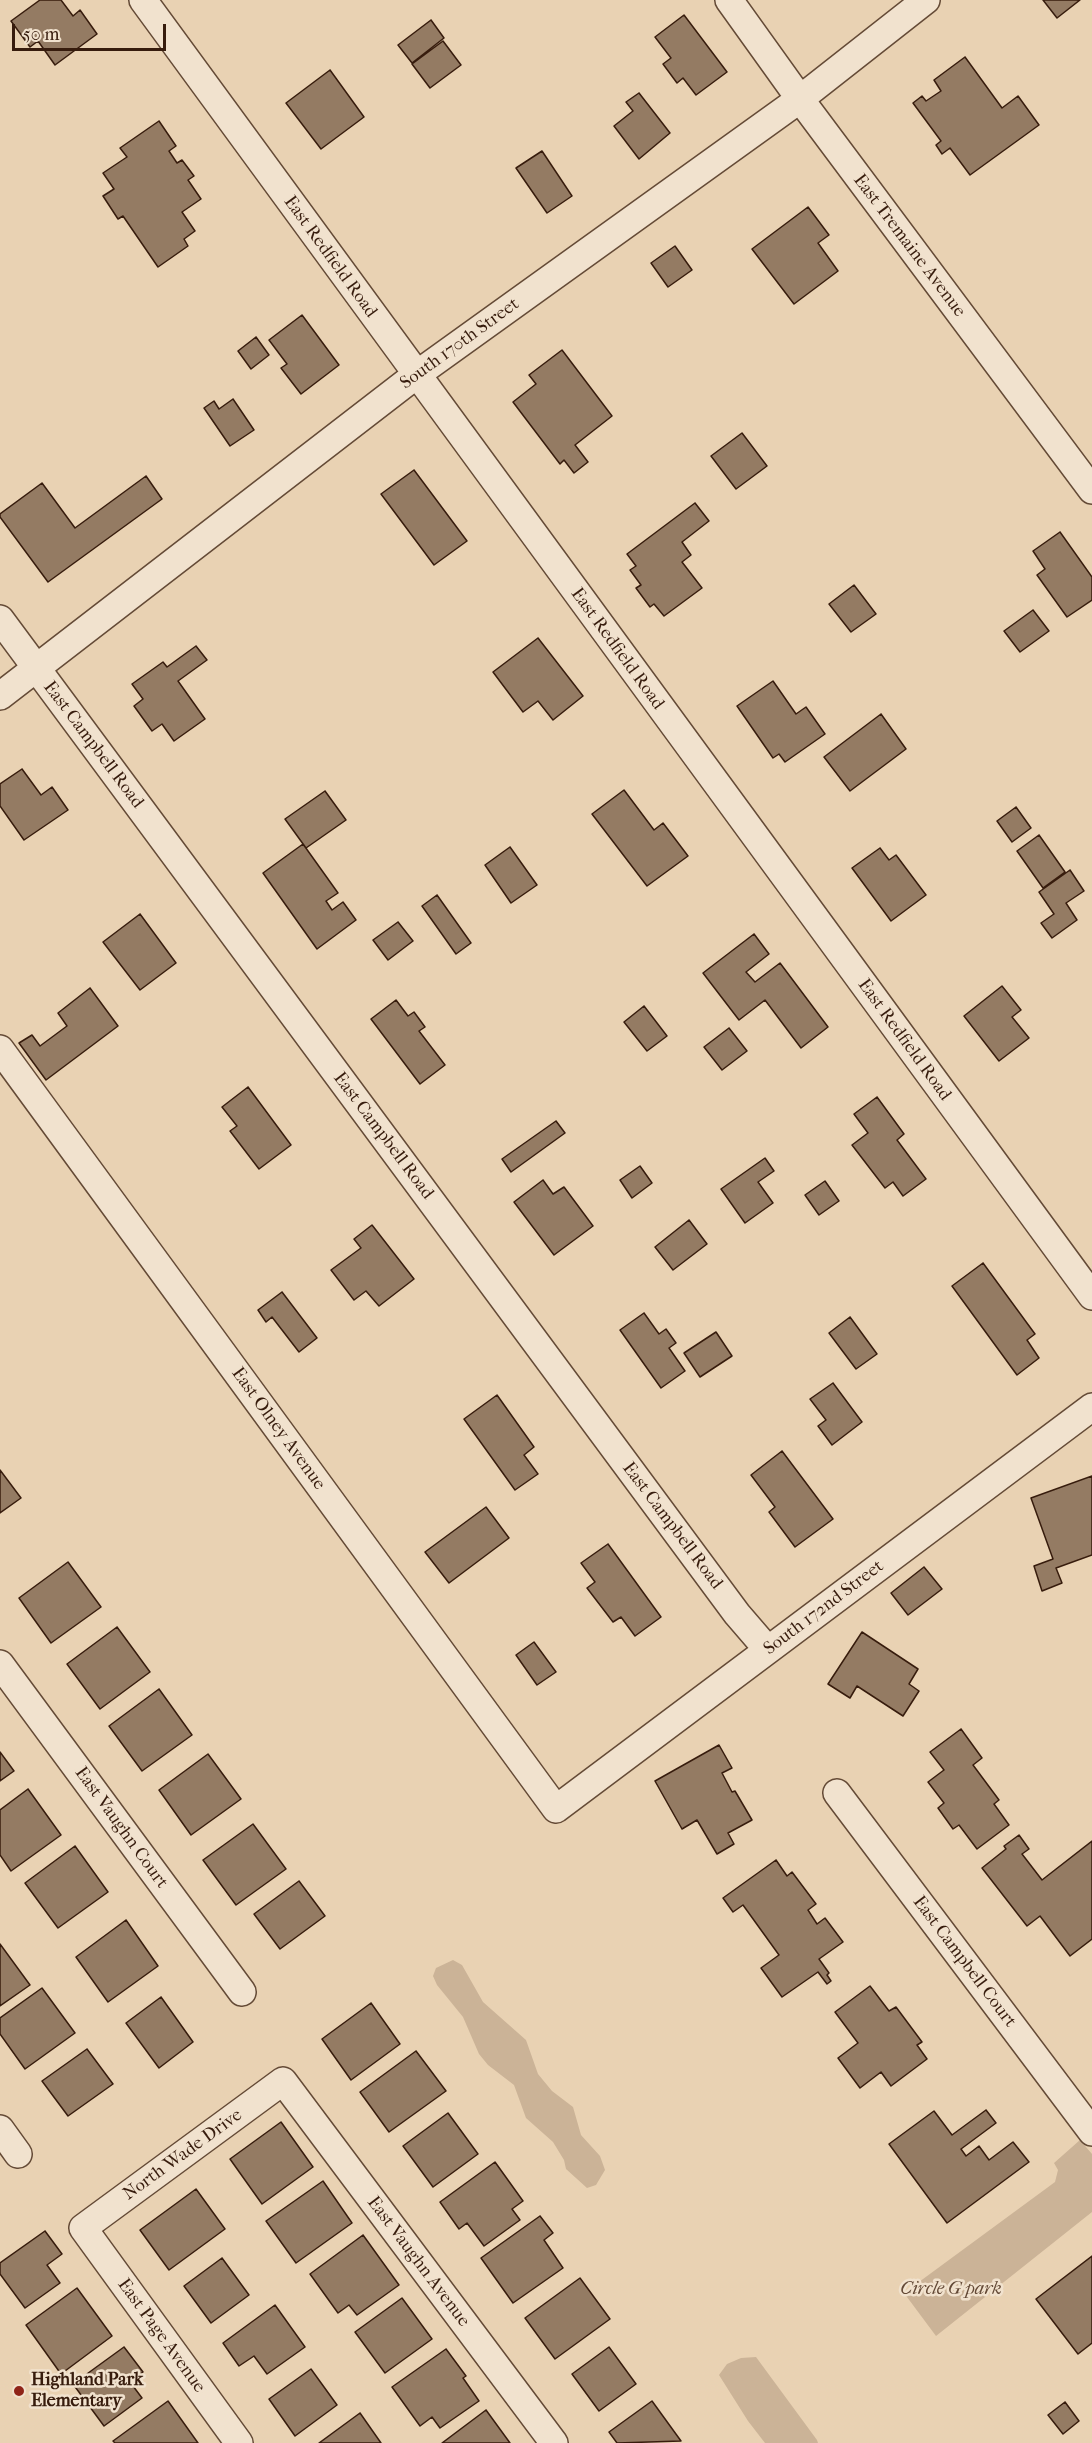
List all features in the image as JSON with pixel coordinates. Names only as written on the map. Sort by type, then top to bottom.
[{"type":"street","name":"East Redfield Road","points":[[143,0],[1092,1296]]},
{"type":"street","name":"East Tremaine Avenue","points":[[729,0],[800,99],[1092,490]]},
{"type":"street","name":"South 170th Street","points":[[0,696],[416,375],[800,99],[926,0]]},
{"type":"street","name":"East Campbell Road","points":[[0,619],[737,1614],[768,1650]]},
{"type":"street","name":"East Olney Avenue","points":[[0,1049],[556,1809]]},
{"type":"street","name":"South 172nd Street","points":[[556,1809],[1092,1407]]},
{"type":"street","name":"East Vaughn Court","points":[[0,1664],[242,1992]]},
{"type":"street","name":"East Campbell Court","points":[[837,1792],[1092,2132]]},
{"type":"street","name":"North Wade Drive","points":[[83,2228],[284,2081]]},
{"type":"street","name":"East Vaughn Avenue","points":[[284,2081],[554,2443]]},
{"type":"street","points":[[0,2129],[18,2154]]},
{"type":"street","name":"East Page Avenue","points":[[83,2228],[239,2443]]},
{"type":"green space","points":[[453,1960],[462,1965],[483,2002],[526,2040],[538,2074],[552,2091],[573,2107],[581,2135],[600,2156],[605,2170],[596,2185],[587,2188],[566,2169],[564,2160],[553,2142],[526,2118],[514,2085],[488,2065],[479,2054],[463,2017],[437,1985],[433,1976],[436,1968]]},
{"type":"green space","name":"Circle G park","points":[[1080,2140],[1092,2154],[1092,2212],[936,2336],[904,2293],[1055,2182],[1058,2170],[1054,2163]]},
{"type":"green space","points":[[756,2357],[818,2443],[765,2443],[748,2421],[719,2375],[727,2364],[741,2358]]},
{"type":"building","points":[[40,0],[61,0],[73,16],[80,10],[97,34],[55,65],[38,41],[30,47],[11,21]]},
{"type":"building","points":[[1043,0],[1080,0],[1057,18]]},
{"type":"building","points":[[684,15],[727,72],[696,95],[683,78],[677,83],[663,64],[671,58],[655,37]]},
{"type":"building","points":[[431,20],[444,38],[412,63],[398,45]]},
{"type":"building","points":[[443,41],[461,65],[430,88],[412,64]]},
{"type":"building","points":[[965,57],[1002,108],[1018,96],[1039,125],[970,175],[950,148],[942,154],[936,145],[941,141],[913,103],[922,96],[926,101],[941,91],[934,80]]},
{"type":"building","points":[[330,70],[364,117],[321,149],[286,103]]},
{"type":"building","points":[[639,93],[670,133],[639,159],[614,126],[633,111],[626,102]]},
{"type":"building","points":[[159,121],[176,146],[169,151],[177,163],[182,160],[194,176],[188,180],[201,199],[182,212],[195,231],[184,239],[188,246],[158,267],[123,216],[118,219],[103,196],[114,189],[103,173],[127,157],[120,148]]},
{"type":"building","points":[[542,151],[572,196],[547,213],[516,168]]},
{"type":"building","points":[[808,207],[829,235],[818,243],[838,271],[794,304],[752,249]]},
{"type":"building","points":[[675,246],[692,270],[668,287],[651,263]]},
{"type":"building","points":[[302,315],[339,365],[301,394],[281,368],[287,364],[269,340]]},
{"type":"building","points":[[256,337],[269,355],[251,369],[238,351]]},
{"type":"building","points":[[562,350],[612,416],[575,445],[588,462],[574,473],[564,460],[560,464],[513,402],[536,384],[529,375]]},
{"type":"building","points":[[233,399],[254,430],[230,446],[204,408],[214,401],[219,409]]},
{"type":"building","points":[[742,433],[767,466],[736,489],[711,456]]},
{"type":"building","points":[[414,470],[467,541],[434,565],[381,494]]},
{"type":"building","points":[[146,476],[162,499],[48,582],[0,517],[0,514],[42,483],[75,528]]},
{"type":"building","points":[[695,503],[709,521],[682,542],[691,555],[682,562],[702,588],[664,616],[654,604],[650,607],[636,588],[641,585],[630,570],[636,566],[627,554]]},
{"type":"building","points":[[1060,532],[1092,577],[1092,600],[1067,617],[1037,575],[1045,569],[1033,551]]},
{"type":"building","points":[[854,585],[876,614],[851,632],[829,604]]},
{"type":"building","points":[[1033,610],[1049,631],[1020,652],[1004,631]]},
{"type":"building","points":[[538,638],[583,696],[553,720],[538,701],[523,712],[493,672]]},
{"type":"building","points":[[196,646],[207,660],[178,681],[205,719],[174,741],[162,724],[152,731],[134,706],[143,699],[132,684],[163,662],[167,667]]},
{"type":"building","points":[[773,681],[796,714],[806,707],[825,734],[785,762],[779,754],[773,758],[737,706]]},
{"type":"building","points":[[881,714],[906,749],[850,791],[824,757]]},
{"type":"building","points":[[22,769],[41,795],[52,787],[68,810],[24,840],[0,806],[0,784]]},
{"type":"building","points":[[624,790],[654,830],[663,823],[688,856],[647,886],[592,814]]},
{"type":"building","points":[[325,791],[346,820],[306,848],[285,819]]},
{"type":"building","points":[[1016,807],[1031,828],[1012,842],[997,821]]},
{"type":"building","points":[[1039,835],[1065,872],[1043,888],[1017,851]]},
{"type":"building","points":[[303,844],[338,893],[326,901],[332,910],[343,902],[356,920],[317,949],[263,873]]},
{"type":"building","points":[[510,847],[537,885],[511,903],[485,865]]},
{"type":"building","points":[[880,848],[889,860],[896,855],[926,895],[891,921],[852,868]]},
{"type":"building","points":[[1070,870],[1084,891],[1066,903],[1077,920],[1052,938],[1041,923],[1054,914],[1039,892]]},
{"type":"building","points":[[437,895],[471,943],[456,954],[422,906]]},
{"type":"building","points":[[140,914],[176,963],[140,990],[103,942]]},
{"type":"building","points":[[398,922],[413,941],[388,960],[373,940]]},
{"type":"building","points":[[754,934],[769,954],[746,972],[755,982],[780,963],[828,1027],[801,1048],[765,1000],[739,1020],[703,973]]},
{"type":"building","points":[[1002,986],[1021,1010],[1012,1017],[1029,1038],[999,1061],[964,1016]]},
{"type":"building","points":[[90,988],[118,1026],[46,1080],[19,1043],[32,1035],[40,1046],[67,1026],[58,1013]]},
{"type":"building","points":[[396,1000],[408,1016],[414,1012],[425,1027],[419,1031],[445,1065],[420,1084],[371,1019]]},
{"type":"building","points":[[644,1006],[667,1036],[647,1051],[624,1022]]},
{"type":"building","points":[[729,1028],[747,1051],[722,1070],[704,1047]]},
{"type":"building","points":[[248,1087],[291,1145],[259,1169],[230,1131],[237,1126],[222,1107]]},
{"type":"building","points":[[877,1097],[904,1134],[897,1140],[926,1179],[903,1196],[893,1182],[885,1188],[852,1145],[868,1133],[854,1114]]},
{"type":"building","points":[[556,1121],[565,1133],[511,1172],[502,1159]]},
{"type":"building","points":[[765,1158],[774,1171],[758,1182],[773,1203],[745,1223],[721,1189]]},
{"type":"building","points":[[640,1166],[652,1183],[632,1198],[620,1180]]},
{"type":"building","points":[[543,1180],[553,1194],[564,1187],[593,1226],[554,1255],[514,1202]]},
{"type":"building","points":[[825,1181],[839,1201],[819,1215],[805,1195]]},
{"type":"building","points":[[689,1220],[707,1244],[673,1270],[655,1247]]},
{"type":"building","points":[[372,1225],[414,1279],[379,1306],[366,1291],[354,1300],[331,1270],[361,1248],[354,1239]]},
{"type":"building","points":[[983,1263],[1035,1334],[1027,1340],[1039,1358],[1017,1375],[952,1286]]},
{"type":"building","points":[[282,1292],[317,1338],[299,1352],[272,1317],[266,1322],[258,1310]]},
{"type":"building","points":[[644,1313],[659,1334],[666,1329],[676,1343],[669,1348],[685,1371],[661,1388],[620,1330]]},
{"type":"building","points":[[850,1317],[877,1354],[856,1369],[829,1333]]},
{"type":"building","points":[[716,1332],[732,1356],[700,1377],[684,1353]]},
{"type":"building","points":[[833,1383],[862,1422],[832,1445],[818,1426],[826,1420],[810,1399]]},
{"type":"building","points":[[497,1395],[534,1447],[524,1455],[538,1474],[515,1490],[464,1419]]},
{"type":"building","points":[[782,1451],[833,1519],[795,1547],[769,1512],[775,1507],[751,1475]]},
{"type":"building","points":[[0,1470],[21,1498],[0,1513]]},
{"type":"building","points":[[1092,1476],[1092,1555],[1056,1568],[1062,1583],[1042,1591],[1034,1566],[1053,1559],[1031,1498]]},
{"type":"building","points":[[486,1507],[509,1538],[449,1583],[425,1552]]},
{"type":"building","points":[[608,1544],[661,1617],[635,1636],[621,1617],[613,1622],[587,1588],[595,1582],[581,1563]]},
{"type":"building","points":[[68,1562],[101,1607],[51,1643],[19,1598]]},
{"type":"building","points":[[924,1567],[942,1589],[908,1615],[891,1593]]},
{"type":"building","points":[[117,1627],[150,1672],[100,1709],[67,1664]]},
{"type":"building","points":[[862,1632],[918,1669],[909,1684],[919,1691],[903,1716],[857,1686],[850,1698],[828,1684]]},
{"type":"building","points":[[534,1642],[556,1672],[537,1685],[516,1655]]},
{"type":"building","points":[[159,1689],[192,1735],[142,1771],[109,1726]]},
{"type":"building","points":[[961,1729],[982,1758],[973,1765],[999,1800],[994,1804],[1009,1825],[977,1849],[959,1825],[953,1829],[938,1808],[944,1803],[928,1782],[944,1770],[930,1752]]},
{"type":"building","points":[[719,1745],[732,1768],[722,1773],[752,1820],[728,1833],[734,1844],[717,1854],[697,1820],[682,1829],[655,1781]]},
{"type":"building","points":[[0,1752],[14,1771],[0,1781]]},
{"type":"building","points":[[208,1754],[241,1799],[191,1835],[159,1790]]},
{"type":"building","points":[[28,1789],[61,1835],[11,1871],[0,1855],[0,1810]]},
{"type":"building","points":[[253,1824],[286,1869],[236,1905],[203,1860]]},
{"type":"building","points":[[1019,1835],[1029,1849],[1022,1854],[1042,1880],[1092,1841],[1092,1939],[1070,1956],[1040,1916],[1027,1926],[982,1868]]},
{"type":"building","points":[[75,1846],[108,1892],[58,1928],[25,1883]]},
{"type":"building","points":[[776,1860],[787,1876],[792,1872],[816,1904],[808,1910],[817,1924],[825,1918],[843,1942],[819,1959],[829,1973],[827,1975],[831,1981],[827,1984],[818,1972],[782,1997],[761,1968],[779,1955],[743,1905],[733,1912],[723,1898]]},
{"type":"building","points":[[299,1881],[325,1916],[280,1949],[254,1914]]},
{"type":"building","points":[[126,1920],[158,1966],[108,2002],[76,1957]]},
{"type":"building","points":[[0,1944],[30,1985],[0,2006]]},
{"type":"building","points":[[870,1986],[889,2011],[896,2007],[922,2042],[917,2045],[927,2059],[891,2086],[881,2072],[860,2088],[838,2058],[858,2043],[835,2012]]},
{"type":"building","points":[[42,1988],[75,2033],[25,2069],[0,2034],[0,2018]]},
{"type":"building","points":[[161,1997],[193,2042],[159,2068],[126,2023]]},
{"type":"building","points":[[371,2003],[400,2044],[351,2080],[322,2039]]},
{"type":"building","points":[[87,2049],[113,2084],[68,2116],[42,2081]]},
{"type":"building","points":[[416,2051],[446,2091],[389,2132],[360,2092]]},
{"type":"building","points":[[986,2110],[996,2123],[961,2149],[966,2156],[979,2146],[989,2160],[1013,2142],[1029,2162],[947,2223],[889,2144],[934,2111],[952,2135]]},
{"type":"building","points":[[448,2113],[478,2154],[433,2187],[403,2146]]},
{"type":"building","points":[[281,2122],[313,2167],[262,2204],[230,2159]]},
{"type":"building","points":[[495,2162],[523,2201],[512,2209],[520,2220],[484,2246],[467,2223],[459,2229],[440,2202]]},
{"type":"building","points":[[323,2181],[352,2223],[296,2263],[266,2221]]},
{"type":"building","points":[[196,2189],[225,2229],[169,2270],[140,2230]]},
{"type":"building","points":[[540,2216],[553,2233],[544,2240],[563,2268],[513,2303],[481,2258]]},
{"type":"building","points":[[45,2231],[62,2254],[47,2265],[60,2283],[25,2308],[0,2274],[0,2263]]},
{"type":"building","points":[[363,2235],[399,2285],[357,2315],[349,2305],[338,2313],[310,2274]]},
{"type":"building","points":[[1092,2256],[1092,2343],[1078,2354],[1036,2299]]},
{"type":"building","points":[[222,2258],[249,2295],[211,2323],[184,2286]]},
{"type":"building","points":[[580,2278],[610,2319],[555,2359],[525,2318]]},
{"type":"building","points":[[77,2288],[112,2336],[61,2374],[26,2325]]},
{"type":"building","points":[[402,2298],[432,2339],[385,2373],[355,2332]]},
{"type":"building","points":[[275,2305],[305,2347],[267,2374],[254,2356],[239,2366],[223,2343]]},
{"type":"building","points":[[124,2347],[143,2372],[130,2382],[142,2398],[104,2426],[73,2384]]},
{"type":"building","points":[[609,2347],[636,2384],[599,2411],[572,2374]]},
{"type":"building","points":[[446,2349],[466,2376],[463,2378],[479,2401],[440,2428],[432,2417],[420,2426],[392,2387]]},
{"type":"building","points":[[311,2369],[337,2405],[295,2436],[269,2399]]},
{"type":"building","points":[[168,2401],[198,2443],[115,2443],[113,2441]]},
{"type":"building","points":[[652,2401],[681,2441],[617,2443],[609,2432]]},
{"type":"building","points":[[1065,2402],[1079,2421],[1063,2434],[1048,2415]]},
{"type":"building","points":[[486,2410],[510,2443],[442,2443]]},
{"type":"building","points":[[360,2413],[381,2443],[319,2443]]},
{"type":"place","name":"Highland Park Elementary","points":[[19,2391]]}]
